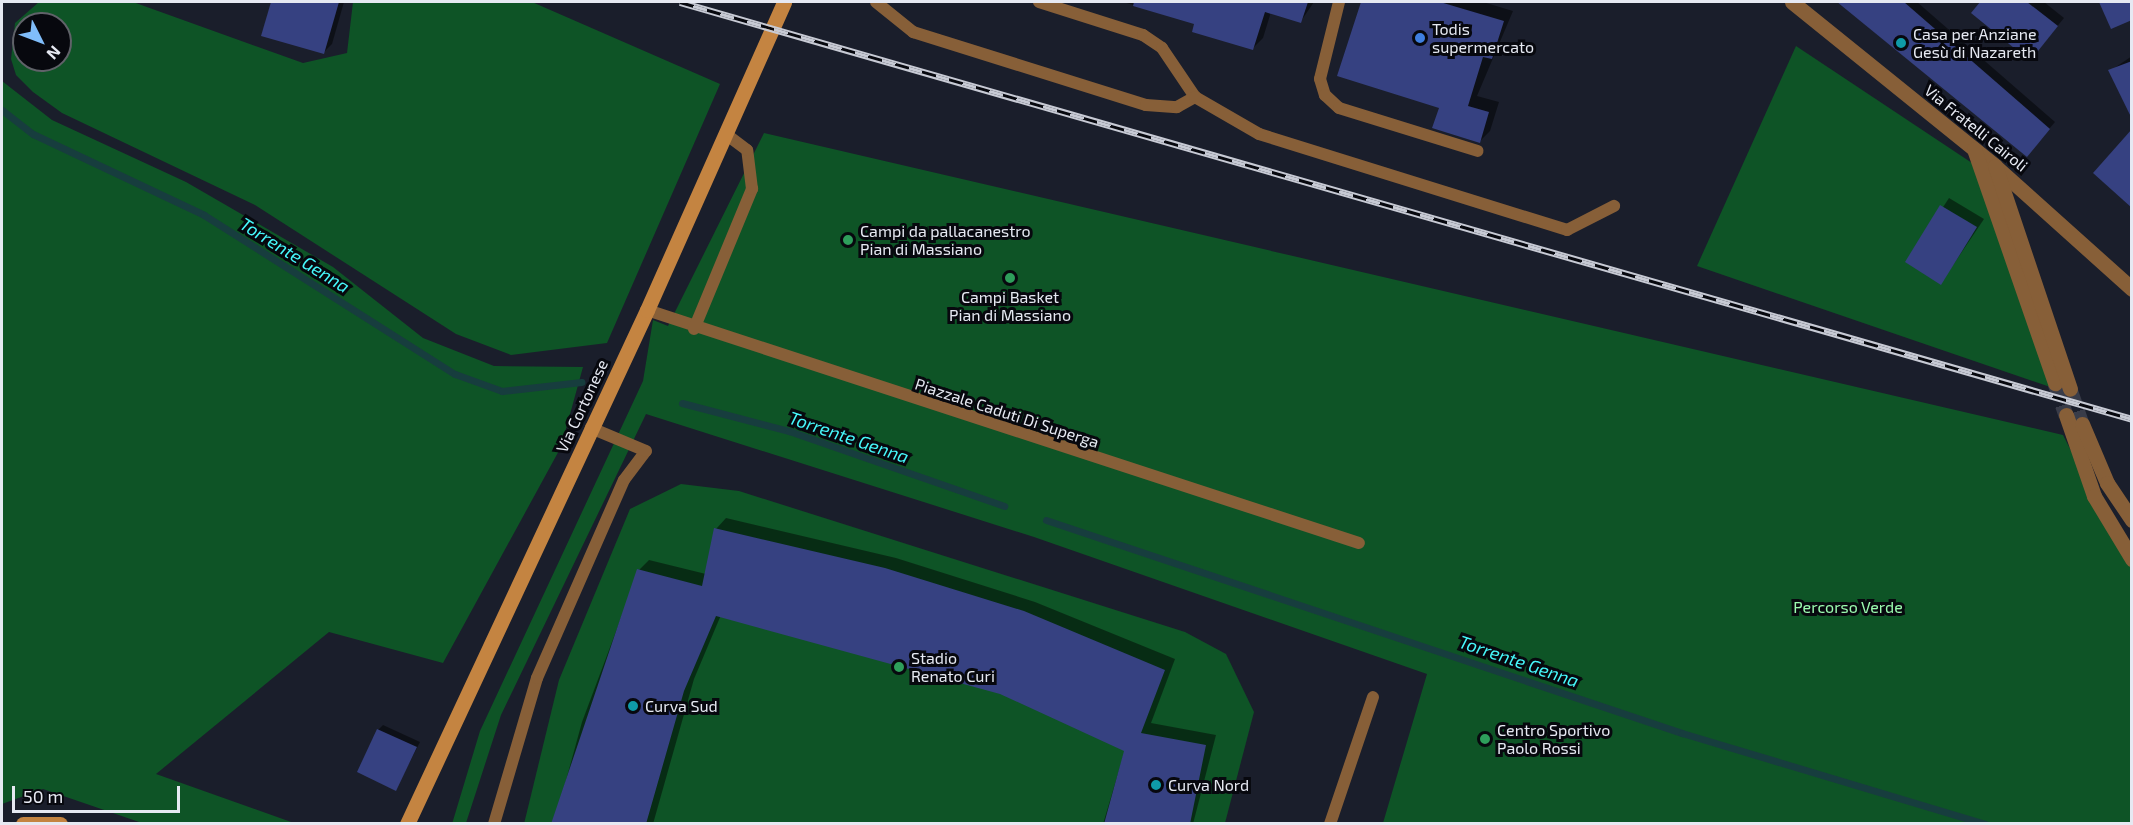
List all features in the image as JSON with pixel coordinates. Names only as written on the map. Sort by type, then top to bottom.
[{"type":"main road","name":"Via Cortonese","points":[[407,824],[647,310],[784,2]]},
{"type":"main road","points":[[23,824],[60,824]]},
{"type":"street","name":"Via Fratelli Cairoli","points":[[1792,2],[1995,166],[2132,289]]},
{"type":"street","points":[[1974,149],[2055,383]]},
{"type":"street","points":[[1995,166],[2070,389]]},
{"type":"street","points":[[2066,415],[2094,496],[2132,559]]},
{"type":"street","points":[[2082,424],[2129,512]]},
{"type":"lane","points":[[876,2],[913,32],[1146,105],[1177,107],[1195,97]]},
{"type":"lane","points":[[1039,2],[1143,35],[1162,48],[1195,97],[1260,134],[1567,230],[1614,206]]},
{"type":"lane","points":[[1338,2],[1320,79],[1325,95],[1339,108],[1478,151]]},
{"type":"lane","points":[[694,329],[752,189],[747,150],[726,134]]},
{"type":"lane","name":"Piazzale Caduti Di Superga","points":[[647,310],[694,329],[1359,543]]},
{"type":"lane","points":[[494,824],[537,678],[624,480],[646,451],[591,428]]},
{"type":"lane","points":[[1330,824],[1372,697]]},
{"type":"green space","points":[[39,2],[133,2],[303,63],[347,53],[353,2],[532,2],[720,84],[607,343],[511,355],[456,334],[255,205],[62,113],[33,92],[15,72],[72,72],[72,12],[28,12]]},
{"type":"green space","points":[[1796,46],[1972,163],[2062,391],[1697,266]]},
{"type":"green space","points":[[2,81],[52,120],[186,182],[333,267],[423,338],[494,366],[583,367],[561,447],[443,663],[329,632],[156,774],[294,823],[142,823],[43,789],[2,804]]},
{"type":"green space","name":"Percorso Verde","points":[[764,133],[2063,435],[2114,535],[2131,549],[2131,823],[1383,823],[1427,674],[1034,537],[646,414],[501,715],[466,823],[452,824],[480,731],[643,381],[653,320],[668,326]]},
{"type":"green space","name":"Stadio Renato Curi","points":[[681,484],[739,491],[1185,632],[1226,654],[1254,712],[1225,823],[524,824],[559,680],[630,509]]},
{"type":"building","points":[[271,2],[339,2],[324,54],[261,36]]},
{"type":"building","points":[[1134,2],[1308,2],[1301,23],[1265,12],[1253,50],[1192,32],[1194,24],[1133,6]]},
{"type":"building","points":[[1361,2],[1440,2],[1504,21],[1492,59],[1483,57],[1468,106],[1489,112],[1480,143],[1432,128],[1439,108],[1337,76]]},
{"type":"building","points":[[1837,2],[1904,2],[2050,129],[2027,157]]},
{"type":"building","points":[[1980,2],[2027,2],[2058,26],[2030,61],[1971,13]]},
{"type":"building","points":[[2099,2],[2132,2],[2132,20],[2111,29]]},
{"type":"building","points":[[2132,61],[2132,119],[2108,70]]},
{"type":"building","points":[[2132,129],[2132,208],[2093,173]]},
{"type":"building","points":[[1940,205],[1977,227],[1941,285],[1905,262]]},
{"type":"building","points":[[714,528],[885,568],[1024,611],[1165,670],[1141,733],[1206,745],[1190,824],[1104,824],[1124,751],[1000,694],[716,616],[684,691],[646,824],[551,824],[637,569],[702,586]]},
{"type":"building","points":[[377,729],[417,747],[396,791],[357,772]]},
{"type":"waterway","name":"Torrente Genna","points":[[2,110],[33,134],[204,215],[455,374],[502,391],[581,382]]},
{"type":"waterway","name":"Torrente Genna","points":[[682,403],[789,431],[1004,506]]},
{"type":"waterway","name":"Torrente Genna","points":[[1046,520],[1682,733],[1986,824]]},
{"type":"tunnel","points":[[2055,383],[2066,415]]},
{"type":"tunnel","points":[[2070,389],[2082,424]]},
{"type":"railway","points":[[680,2],[2132,419]]},
{"type":"place","name":"Todis supermercato","points":[[1420,38]]},
{"type":"place","name":"Casa per Anziane Gesù di Nazareth","points":[[1901,43]]},
{"type":"place","name":"Campi da pallacanestro Pian di Massiano","points":[[848,240]]},
{"type":"place","name":"Campi Basket Pian di Massiano","points":[[1010,278]]},
{"type":"place","name":"Stadio Renato Curi","points":[[899,667]]},
{"type":"place","name":"Curva Sud","points":[[633,706]]},
{"type":"place","name":"Centro Sportivo Paolo Rossi","points":[[1485,739]]},
{"type":"place","name":"Curva Nord","points":[[1156,785]]}]
